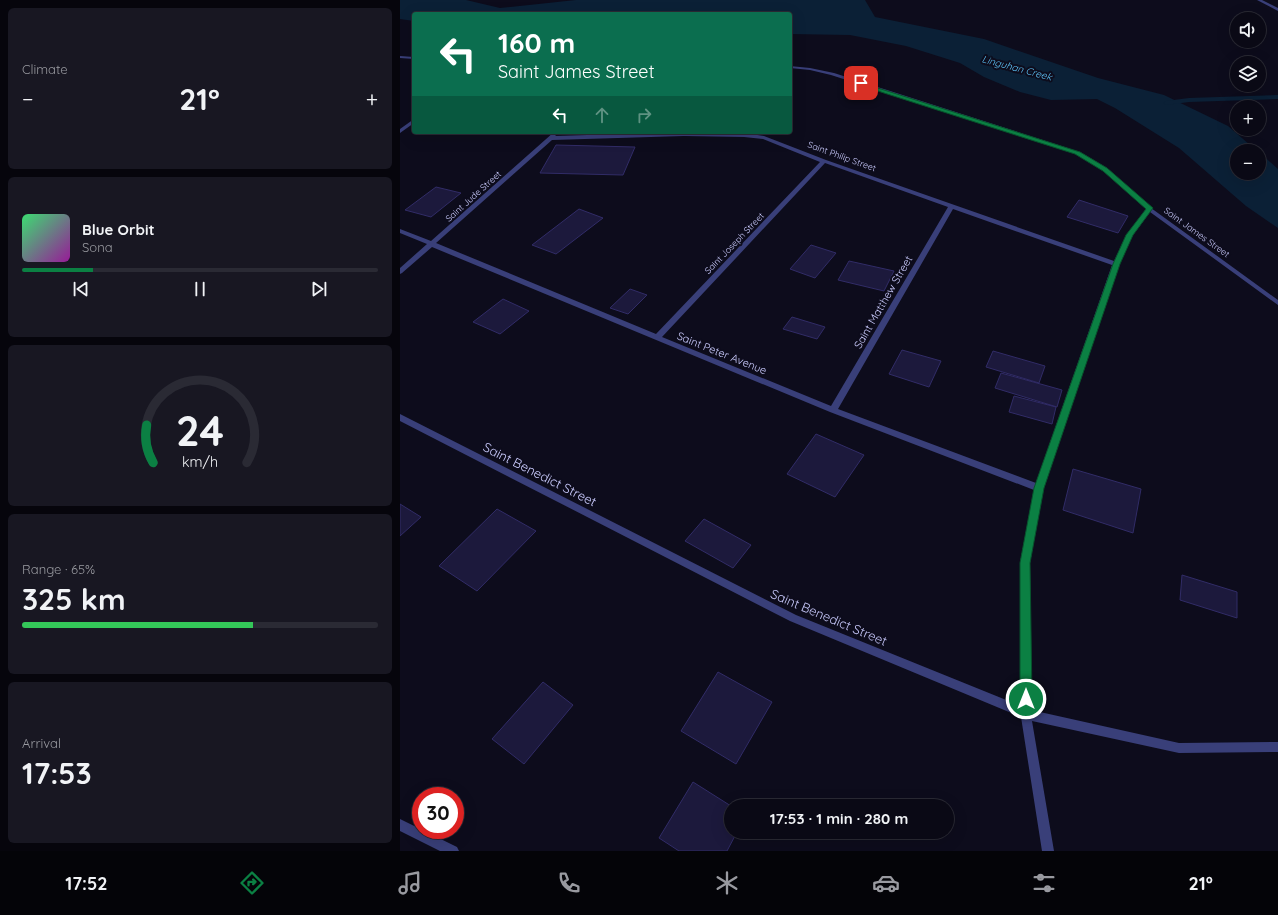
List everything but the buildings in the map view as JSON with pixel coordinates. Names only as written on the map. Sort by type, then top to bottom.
[{"type":"street","points":[[1259,0],[1278,10]]},
{"type":"street","points":[[400,57],[412,58]]},
{"type":"street","name":"Saint James Street","points":[[792,67],[810,69],[832,74],[1078,153],[1105,169],[1149,208],[1278,303]]},
{"type":"street","points":[[400,131],[412,122]]},
{"type":"street","name":"Saint Jude Street","points":[[400,272],[555,134]]},
{"type":"street","name":"Saint Philip Street","points":[[550,138],[684,134],[744,134],[781,144],[824,161],[1116,264]]},
{"type":"street","name":"Saint Joseph Street","points":[[657,338],[824,161]]},
{"type":"street","name":"Saint Matthew Street","points":[[833,410],[952,206]]},
{"type":"street","points":[[1048,851],[1026,714],[1025,563],[1039,488],[1116,264],[1130,235],[1149,208]]},
{"type":"street","name":"Saint Peter Avenue","points":[[400,231],[833,410],[1039,488]]},
{"type":"street","name":"Saint Benedict Street","points":[[400,417],[793,618],[1026,714],[1179,748],[1278,747]]},
{"type":"street","points":[[400,825],[453,851]]},
{"type":"water","name":"Linguhan Creek","points":[[400,0],[466,0],[500,8],[576,0],[865,0],[875,17],[984,39],[1098,78],[1164,95],[1228,126],[1230,128],[1230,136],[1240,136],[1249,144],[1230,144],[1230,180],[1266,180],[1266,158],[1278,169],[1278,228],[1246,206],[1179,148],[1115,108],[1097,99],[1051,100],[1020,92],[984,77],[960,63],[906,46],[850,35],[792,34],[792,12],[412,12],[412,21],[400,19]]},
{"type":"waterway","points":[[1166,103],[1189,100],[1278,97]]},
{"type":"route","points":[[861,83],[1078,153],[1105,169],[1149,208],[1130,235],[1116,264],[1039,488],[1025,563],[1026,699]]}]
